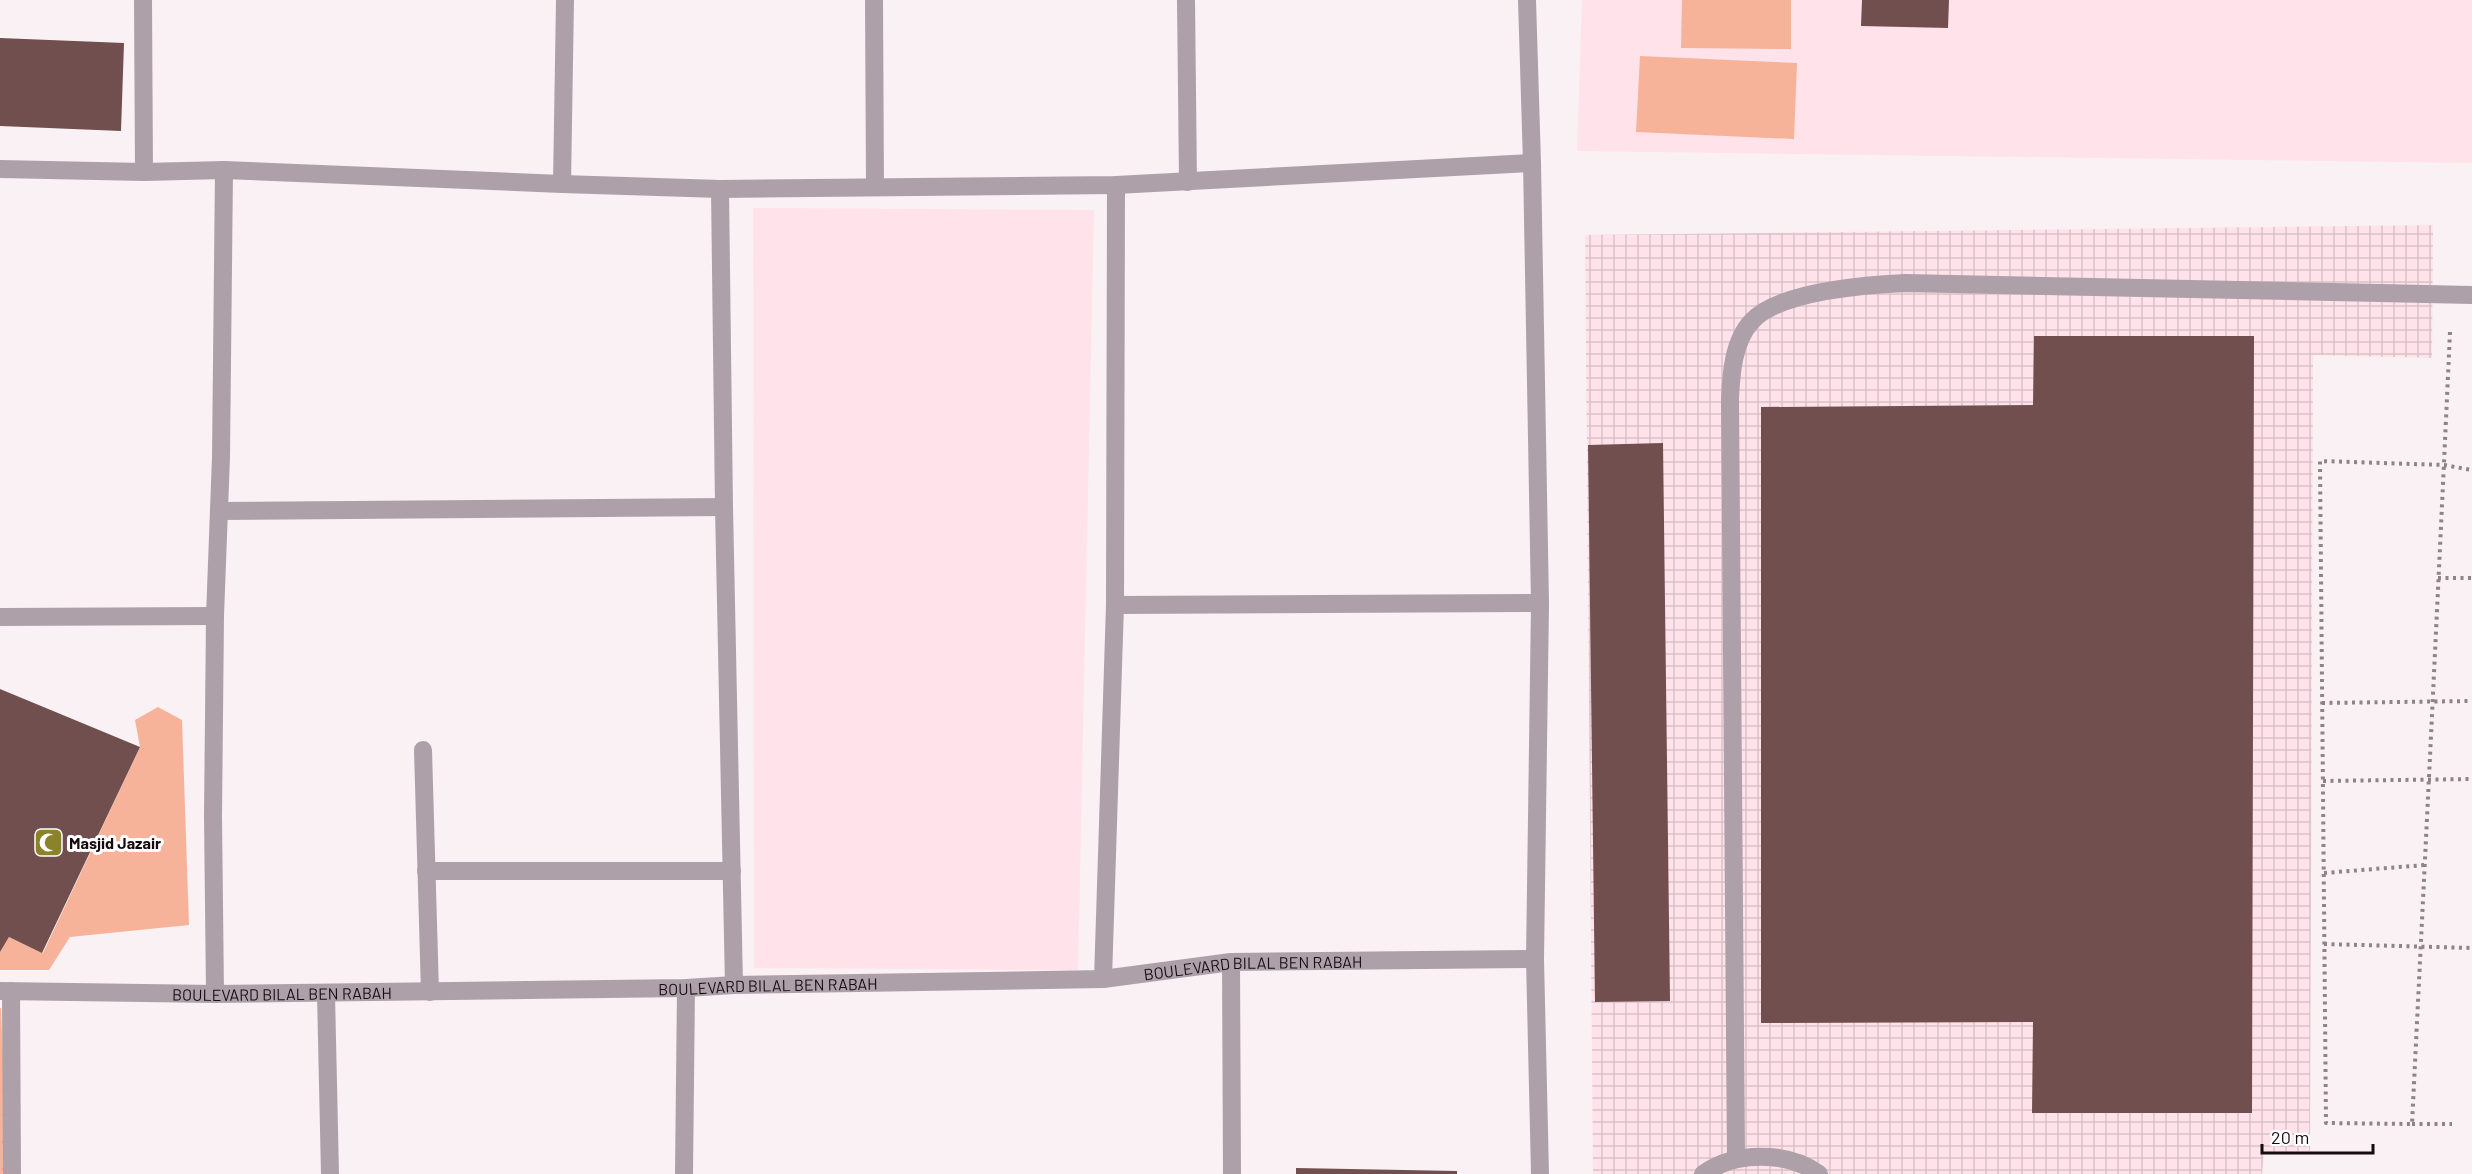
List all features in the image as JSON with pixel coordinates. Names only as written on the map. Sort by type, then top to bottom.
[{"type":"street","points":[[143,0],[144,172]]},
{"type":"street","points":[[562,184],[565,0]]},
{"type":"street","points":[[874,0],[875,187]]},
{"type":"street","points":[[1186,0],[1188,182]]},
{"type":"street","points":[[1527,0],[1540,603],[1535,960],[1540,1174]]},
{"type":"street","points":[[0,169],[144,172],[224,170],[720,189],[1116,185],[1532,163]]},
{"type":"street","points":[[215,994],[213,816],[215,616],[219,511],[224,170]]},
{"type":"street","points":[[1103,979],[1115,605],[1116,185]]},
{"type":"street","points":[[720,189],[734,985]]},
{"type":"street","points":[[1736,1159],[1730,399],[1732,369],[1741,341],[1751,321],[1773,306],[1799,297],[1869,285],[1905,283],[2472,295]]},
{"type":"street","points":[[219,511],[724,507]]},
{"type":"street","points":[[1115,605],[1540,603]]},
{"type":"street","points":[[0,617],[215,616]]},
{"type":"street","points":[[423,750],[429,992]]},
{"type":"street","points":[[426,871],[732,871]]},
{"type":"street","name":"BOULEVARD BILAL BEN RABAH","points":[[5,991],[326,994],[686,988],[734,985],[1103,979],[1231,962],[1535,960]]},
{"type":"street","points":[[1231,962],[1233,1174]]},
{"type":"street","points":[[684,1174],[686,988]]},
{"type":"street","points":[[5,991],[12,1174]]},
{"type":"street","points":[[326,994],[330,1174]]},
{"type":"street","points":[[1703,1174],[1736,1159],[1773,1157],[1808,1167],[1819,1174]]},
{"type":"path","points":[[2412,1124],[2450,332]]},
{"type":"path","points":[[2452,1124],[2326,1123],[2320,461],[2444,465],[2472,470]]},
{"type":"path","points":[[2438,578],[2472,578]]},
{"type":"path","points":[[2322,703],[2472,700]]},
{"type":"path","points":[[2323,781],[2472,779]]},
{"type":"path","points":[[2323,873],[2425,866]]},
{"type":"path","points":[[2324,944],[2472,948]]},
{"type":"shaded area","points":[[1582,0],[2472,0],[2472,163],[1577,151]]},
{"type":"shaded area","points":[[753,208],[1094,210],[1078,970],[754,968]]},
{"type":"shaded area","points":[[2433,225],[2432,358],[2313,355],[2310,1151],[2264,1152],[2262,1174],[1593,1174],[1585,235]]},
{"type":"green space","points":[[1682,0],[1791,0],[1791,49],[1681,48]]},
{"type":"green space","points":[[1640,56],[1797,63],[1794,139],[1636,132]]},
{"type":"green space","points":[[158,707],[182,720],[189,925],[70,937],[49,970],[0,970],[0,952],[9,937],[43,953],[140,747],[135,720]]},
{"type":"green space","points":[[1,1008],[8,1174],[0,1174]]},
{"type":"building","points":[[1862,0],[1949,0],[1948,28],[1861,26]]},
{"type":"building","points":[[0,38],[124,43],[121,131],[0,126]]},
{"type":"building","points":[[2034,336],[2254,336],[2252,1113],[2032,1113],[2033,1022],[1761,1023],[1761,407],[2033,405]]},
{"type":"building","points":[[1663,443],[1670,1001],[1595,1002],[1588,445]]},
{"type":"building","name":"Masjid Jazair","points":[[0,689],[140,747],[42,953],[9,937],[0,952]]},
{"type":"building","points":[[1296,1168],[1457,1171],[1457,1174],[1296,1174]]},
{"type":"place","name":"Masjid Jazair","points":[[48,842]]}]
